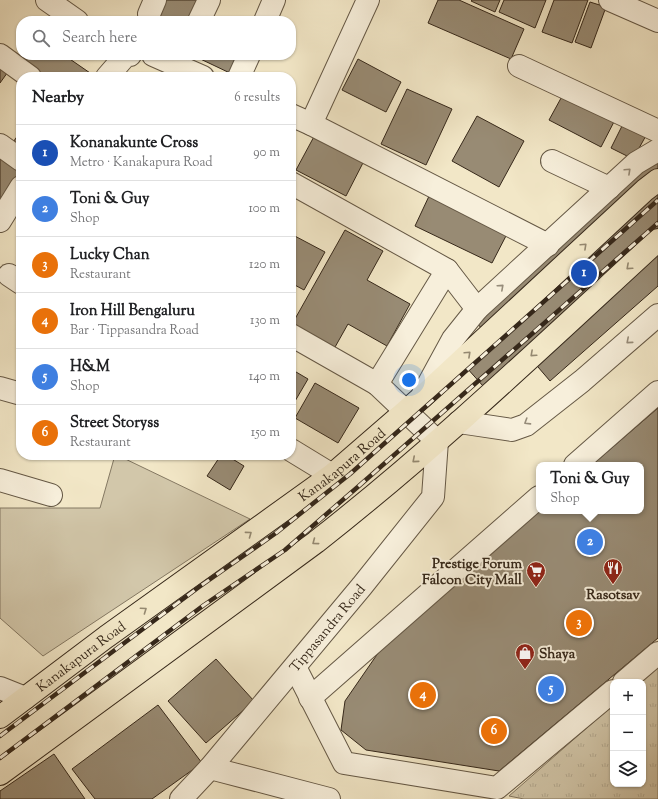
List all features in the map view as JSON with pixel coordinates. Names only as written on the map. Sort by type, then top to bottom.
[{"type":"highway","name":"Kanakapura Road","points":[[0,717],[106,637],[332,475],[414,404],[645,190],[658,180]]},
{"type":"highway","points":[[0,774],[316,542],[359,508],[459,422],[658,240]]},
{"type":"street","points":[[47,0],[70,16]]},
{"type":"street","points":[[202,16],[209,0]]},
{"type":"street","points":[[266,16],[274,0]]},
{"type":"street","points":[[311,124],[368,0]]},
{"type":"street","points":[[616,1],[658,21]]},
{"type":"street","points":[[0,55],[23,72]]},
{"type":"street","points":[[111,72],[122,60]]},
{"type":"street","points":[[241,72],[247,60]]},
{"type":"street","points":[[182,61],[196,72]]},
{"type":"street","points":[[519,66],[658,131]]},
{"type":"street","points":[[296,117],[548,245]]},
{"type":"street","points":[[0,145],[16,156]]},
{"type":"street","points":[[414,404],[453,339],[478,309],[636,163],[658,150]]},
{"type":"street","points":[[552,162],[609,188]]},
{"type":"street","points":[[296,186],[447,270],[478,309]]},
{"type":"street","points":[[0,221],[16,195]]},
{"type":"street","points":[[377,384],[447,270]]},
{"type":"street","points":[[459,422],[512,430],[526,425],[582,382],[658,315]]},
{"type":"street","points":[[296,338],[414,404],[437,441]]},
{"type":"street","points":[[0,388],[16,393]]},
{"type":"street","points":[[578,462],[658,392]]},
{"type":"street","name":"Tippasandra Road","points":[[181,799],[210,768],[295,667],[433,497],[437,441]]},
{"type":"street","points":[[296,453],[332,475]]},
{"type":"street","points":[[0,480],[51,495]]},
{"type":"street","points":[[310,698],[536,500]]},
{"type":"street","points":[[628,679],[658,653]]},
{"type":"street","points":[[295,667],[344,763],[497,788],[610,694]]},
{"type":"street","points":[[0,688],[25,698]]},
{"type":"street","points":[[210,768],[329,799]]},
{"type":"green space","points":[[114,460],[127,460],[250,519],[43,656],[0,618],[0,508],[100,508]]},
{"type":"green space","points":[[658,665],[658,799],[524,799],[509,796],[610,708],[610,787],[646,787],[646,679],[642,679]]},
{"type":"building","points":[[160,0],[204,0],[197,16],[152,16]]},
{"type":"building","points":[[438,0],[459,0],[524,29],[511,59],[428,23]]},
{"type":"building","points":[[500,0],[495,12],[471,1]]},
{"type":"building","points":[[504,0],[546,0],[535,28],[499,12]]},
{"type":"building","points":[[554,0],[588,0],[572,43],[542,32]]},
{"type":"building","points":[[590,2],[606,7],[591,48],[575,42]]},
{"type":"building","points":[[358,59],[401,82],[386,112],[342,90]]},
{"type":"building","points":[[21,60],[71,60],[89,72],[35,72],[20,62]]},
{"type":"building","points":[[203,60],[239,60],[233,72],[228,72]]},
{"type":"building","points":[[0,61],[10,69],[0,83]]},
{"type":"building","points":[[407,89],[452,109],[426,165],[381,144]]},
{"type":"building","points":[[566,89],[617,116],[601,147],[549,120]]},
{"type":"building","points":[[477,116],[524,141],[499,187],[452,161]]},
{"type":"building","points":[[625,120],[648,132],[633,159],[611,148]]},
{"type":"building","points":[[317,131],[366,157],[346,196],[296,170]]},
{"type":"building","points":[[16,138],[16,148],[11,145]]},
{"type":"building","points":[[4,154],[16,165],[16,177],[0,201],[0,160]]},
{"type":"building","points":[[658,158],[658,286],[550,381],[532,360],[492,396],[457,357],[485,332],[472,318]]},
{"type":"building","points":[[430,194],[508,232],[492,263],[415,226]]},
{"type":"building","points":[[345,230],[383,251],[367,280],[410,304],[387,346],[348,324],[330,356],[296,330],[296,317]]},
{"type":"building","points":[[296,237],[325,252],[304,290],[296,286]]},
{"type":"building","points":[[296,372],[308,379],[296,399]]},
{"type":"building","points":[[315,383],[359,408],[338,443],[296,419]]},
{"type":"building","name":"Prestige Forum Falcon City Mall","points":[[658,408],[658,638],[499,771],[366,750],[341,730],[345,701],[385,643],[536,514],[644,514],[644,462],[595,462]]},
{"type":"building","points":[[218,460],[234,460],[244,466],[230,490],[207,476]]},
{"type":"building","points":[[216,659],[254,701],[206,743],[168,701]]},
{"type":"building","points":[[158,705],[202,763],[152,799],[95,799],[72,769]]},
{"type":"building","points":[[54,754],[85,799],[0,799],[0,791]]},
{"type":"railway","points":[[0,736],[199,587],[276,533],[350,474],[658,200]]},
{"type":"railway","points":[[0,758],[204,605],[285,550],[658,223]]},
{"type":"place","name":"Konanakunte Cross","points":[[584,273]]},
{"type":"place","name":"Toni & Guy","points":[[590,542]]},
{"type":"place","name":"Rasotsav","points":[[613,585]]},
{"type":"place","name":"Prestige Forum Falcon City Mall","points":[[536,588]]},
{"type":"place","name":"Lucky Chan","points":[[579,623]]},
{"type":"place","name":"Shaya","points":[[525,670]]},
{"type":"place","name":"H&M","points":[[551,689]]},
{"type":"place","name":"Iron Hill Bengaluru","points":[[423,695]]},
{"type":"place","name":"Street Storyss","points":[[494,731]]}]
